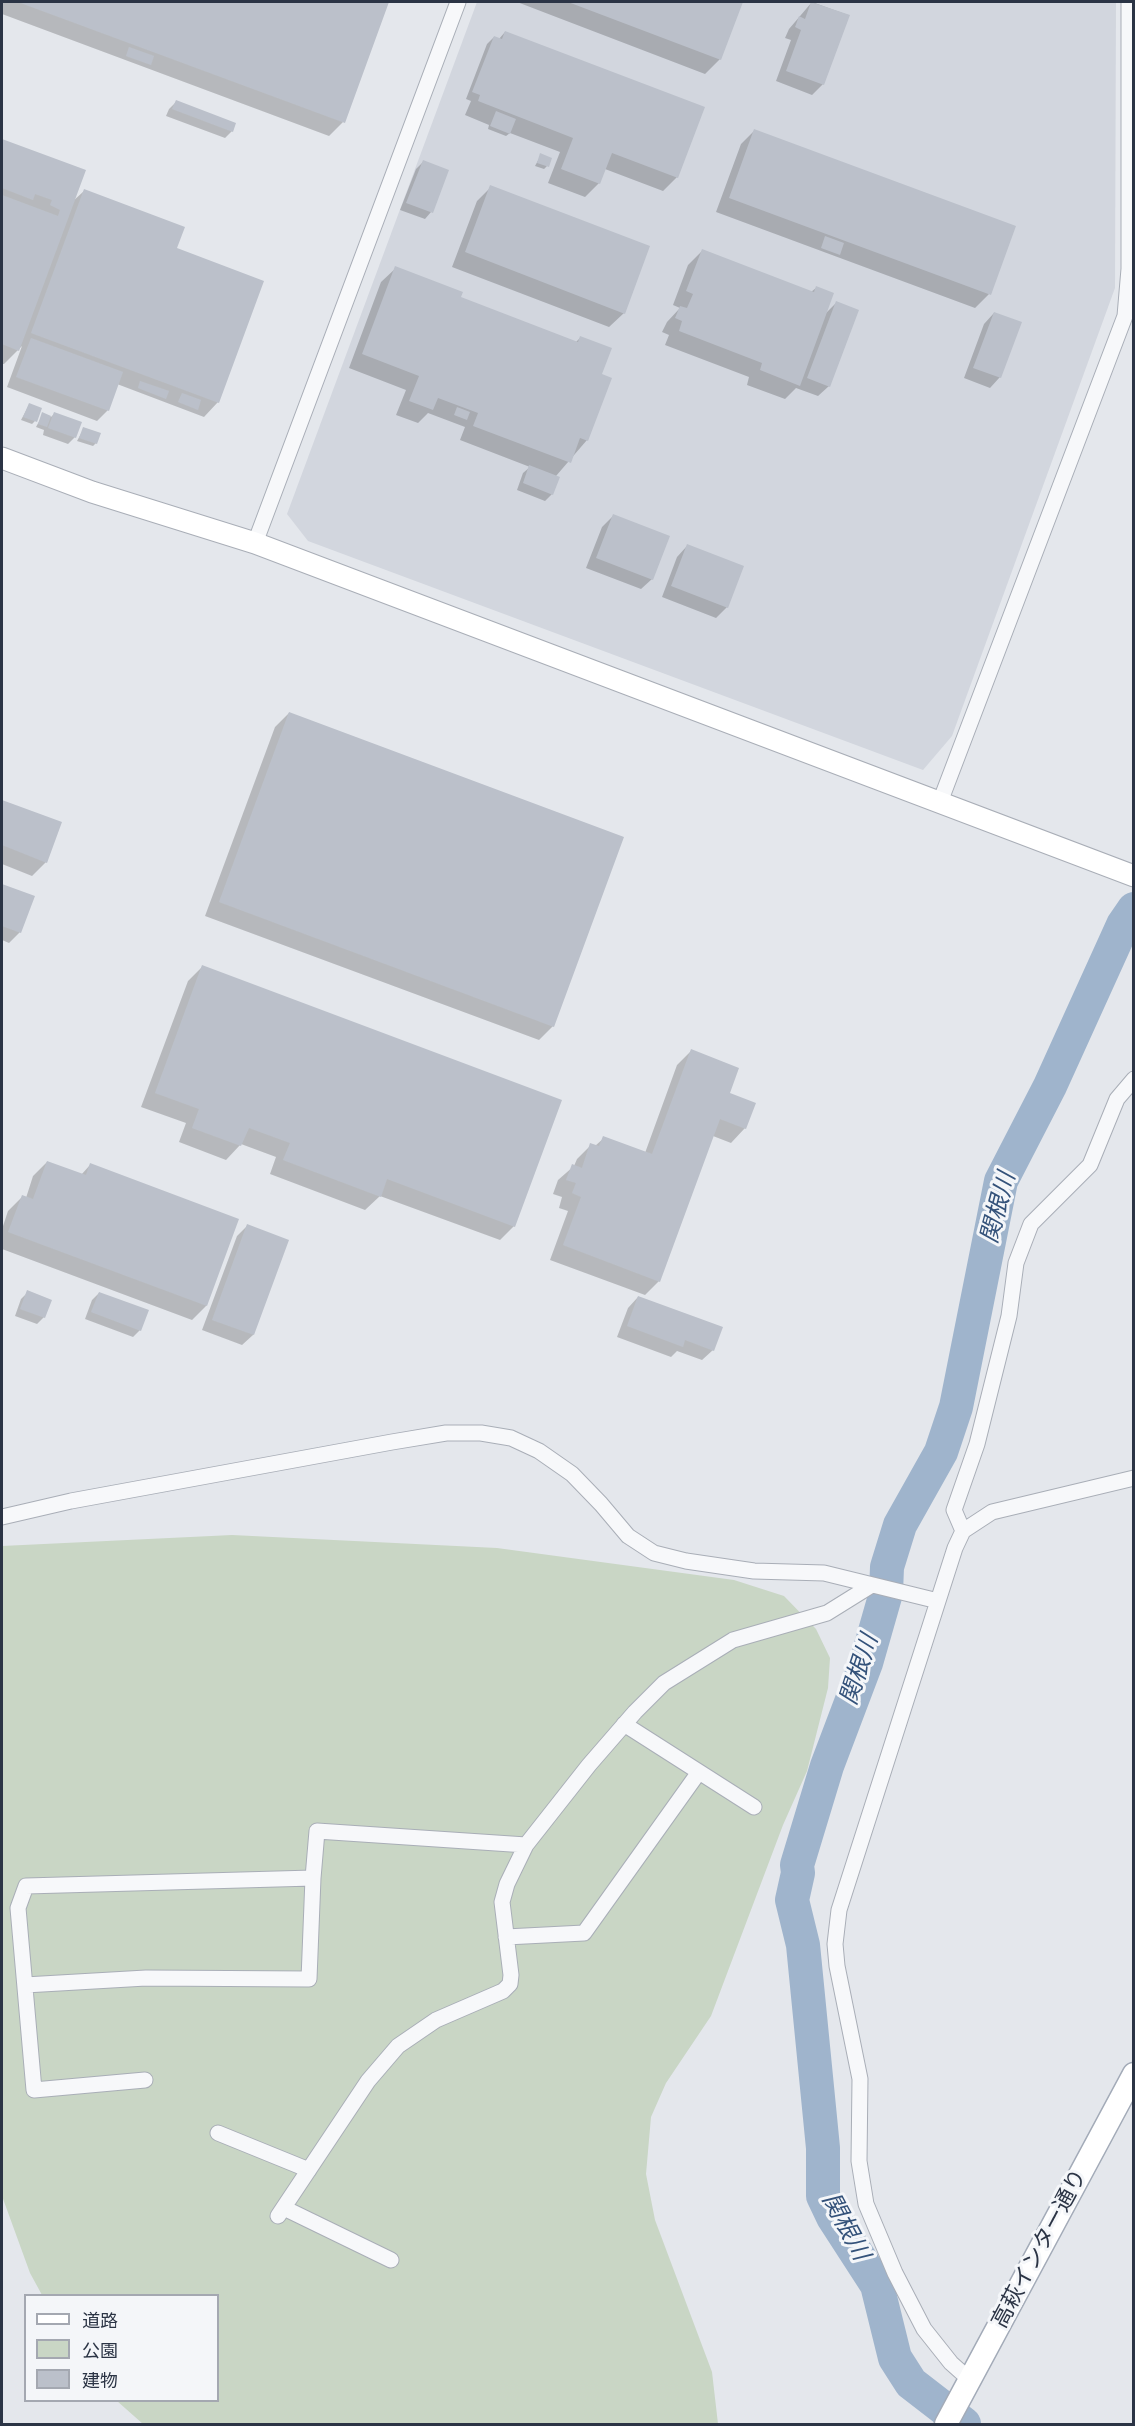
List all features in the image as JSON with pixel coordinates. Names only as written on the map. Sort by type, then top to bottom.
[{"type":"main road","name":"高萩インター通り","points":[[946,2424],[1133,2076]]},
{"type":"street","points":[[255,543],[458,2]]},
{"type":"street","points":[[940,801],[1125,316],[1129,269],[1128,2]]},
{"type":"street","points":[[2,458],[92,492],[255,543],[940,801],[1127,874]]},
{"type":"street","points":[[963,1531],[954,1510],[977,1444],[1009,1316],[1016,1263],[1030,1224],[1090,1165],[1117,1099],[1134,1079]]},
{"type":"street","points":[[2,1517],[392,1442],[446,1433],[481,1433],[511,1438],[538,1451],[572,1474],[628,1536],[654,1553],[686,1561],[754,1571],[824,1573],[938,1601]]},
{"type":"street","points":[[970,2380],[951,2363],[924,2329],[895,2273],[866,2204],[860,2161],[860,2079],[837,1966],[835,1944],[839,1910],[955,1548],[963,1531],[992,1512],[1134,1478]]},
{"type":"street","points":[[391,2260],[281,2212],[368,2081],[398,2046],[436,2020],[503,1991],[510,1984],[512,1975],[501,1902],[526,1845],[589,1765],[624,1724],[664,1683],[733,1640],[826,1613],[873,1585]]},
{"type":"street","points":[[624,1724],[753,1807]]},
{"type":"street","points":[[506,1937],[584,1933],[699,1772]]},
{"type":"street","points":[[25,1985],[146,1978],[309,1979],[317,1831],[526,1845]]},
{"type":"street","points":[[145,2080],[34,2090],[18,1908],[26,1886],[313,1878]]},
{"type":"street","points":[[218,2133],[309,2170]]},
{"type":"shaded area","points":[[477,2],[1116,2],[1115,288],[952,736],[923,770],[308,541],[287,514]]},
{"type":"green space","points":[[232,1535],[497,1548],[734,1580],[784,1596],[816,1629],[830,1658],[828,1688],[807,1771],[783,1825],[711,2016],[666,2083],[651,2117],[646,2174],[655,2220],[712,2372],[718,2424],[143,2424],[118,2402],[219,2402],[219,2294],[41,2294],[30,2273],[2,2196],[2,1546]]},
{"type":"building","points":[[18,2],[389,2],[345,123]]},
{"type":"building","points":[[568,2],[743,2],[721,60]]},
{"type":"building","points":[[811,2],[850,15],[824,85],[786,71],[801,30],[795,27],[799,16],[805,19]]},
{"type":"building","points":[[505,31],[705,107],[678,178],[612,153],[600,184],[561,169],[573,138],[478,101],[480,95],[472,92],[494,36],[502,39]]},
{"type":"building","points":[[129,47],[154,56],[151,65],[126,56]]},
{"type":"building","points":[[176,100],[236,123],[233,132],[172,109]]},
{"type":"building","points":[[496,111],[516,119],[510,134],[490,126]]},
{"type":"building","points":[[754,129],[1016,226],[991,295],[729,198]]},
{"type":"building","points":[[2,139],[86,170],[19,351],[2,344],[2,195],[58,216],[60,210],[50,205],[52,200],[35,194],[33,200],[2,188]]},
{"type":"building","points":[[540,153],[552,158],[549,167],[537,163]]},
{"type":"building","points":[[423,160],[449,170],[433,213],[406,203]]},
{"type":"building","points":[[490,185],[650,246],[625,314],[465,252]]},
{"type":"building","points":[[84,189],[185,227],[177,248],[264,281],[219,403],[31,333]]},
{"type":"building","points":[[825,236],[844,243],[840,255],[821,248]]},
{"type":"building","points":[[702,249],[814,292],[816,286],[834,293],[800,386],[760,370],[762,363],[679,331],[682,321],[675,318],[680,306],[687,308],[693,294],[686,291]]},
{"type":"building","points":[[395,266],[463,292],[461,297],[578,342],[580,336],[612,348],[602,374],[612,378],[588,441],[580,438],[571,463],[473,426],[478,413],[438,398],[433,410],[409,401],[419,376],[362,354]]},
{"type":"building","points":[[836,301],[859,310],[830,387],[807,378]]},
{"type":"building","points":[[994,312],[1022,322],[1001,378],[973,368]]},
{"type":"building","points":[[31,338],[123,372],[109,411],[16,377]]},
{"type":"building","points":[[140,381],[169,391],[166,399],[138,388]]},
{"type":"building","points":[[182,393],[201,400],[198,410],[178,402]]},
{"type":"building","points":[[29,403],[42,408],[37,422],[23,417]]},
{"type":"building","points":[[457,407],[470,412],[467,420],[454,415]]},
{"type":"building","points":[[42,412],[51,416],[47,427],[38,424]]},
{"type":"building","points":[[54,412],[82,422],[76,438],[48,428]]},
{"type":"building","points":[[83,427],[101,433],[97,444],[79,438]]},
{"type":"building","points":[[529,465],[560,477],[553,495],[523,483]]},
{"type":"building","points":[[613,514],[670,536],[653,580],[596,558]]},
{"type":"building","points":[[687,544],[744,566],[728,608],[671,586]]},
{"type":"building","points":[[289,712],[624,837],[554,1027],[219,902]]},
{"type":"building","points":[[2,800],[62,822],[47,863],[2,845]]},
{"type":"building","points":[[2,884],[35,896],[21,933],[2,926]]},
{"type":"building","points":[[202,965],[562,1100],[515,1227],[387,1179],[381,1197],[283,1160],[290,1143],[249,1128],[241,1146],[192,1128],[199,1109],[155,1093]]},
{"type":"building","points":[[691,1049],[739,1068],[730,1093],[756,1103],[746,1129],[720,1119],[660,1282],[563,1245],[581,1197],[572,1193],[576,1183],[566,1180],[572,1164],[582,1168],[590,1143],[599,1146],[603,1136],[652,1154]]},
{"type":"building","points":[[47,1161],[86,1175],[90,1163],[239,1219],[207,1306],[8,1232],[22,1195],[33,1199]]},
{"type":"building","points":[[247,1224],[289,1240],[254,1335],[212,1320]]},
{"type":"building","points":[[27,1290],[52,1300],[45,1318],[20,1309]]},
{"type":"building","points":[[99,1292],[149,1310],[141,1331],[91,1312]]},
{"type":"building","points":[[638,1296],[723,1327],[714,1351],[685,1340],[683,1347],[627,1326]]},
{"type":"waterway","name":"関根川","points":[[964,2424],[911,2383],[895,2358],[877,2285],[833,2217],[823,2196],[823,2148],[803,1945],[792,1900],[798,1873],[797,1865],[827,1766],[866,1663],[886,1593],[887,1567],[900,1525],[941,1452],[956,1407],[1001,1181],[1050,1086],[1123,925],[1134,909]]}]
